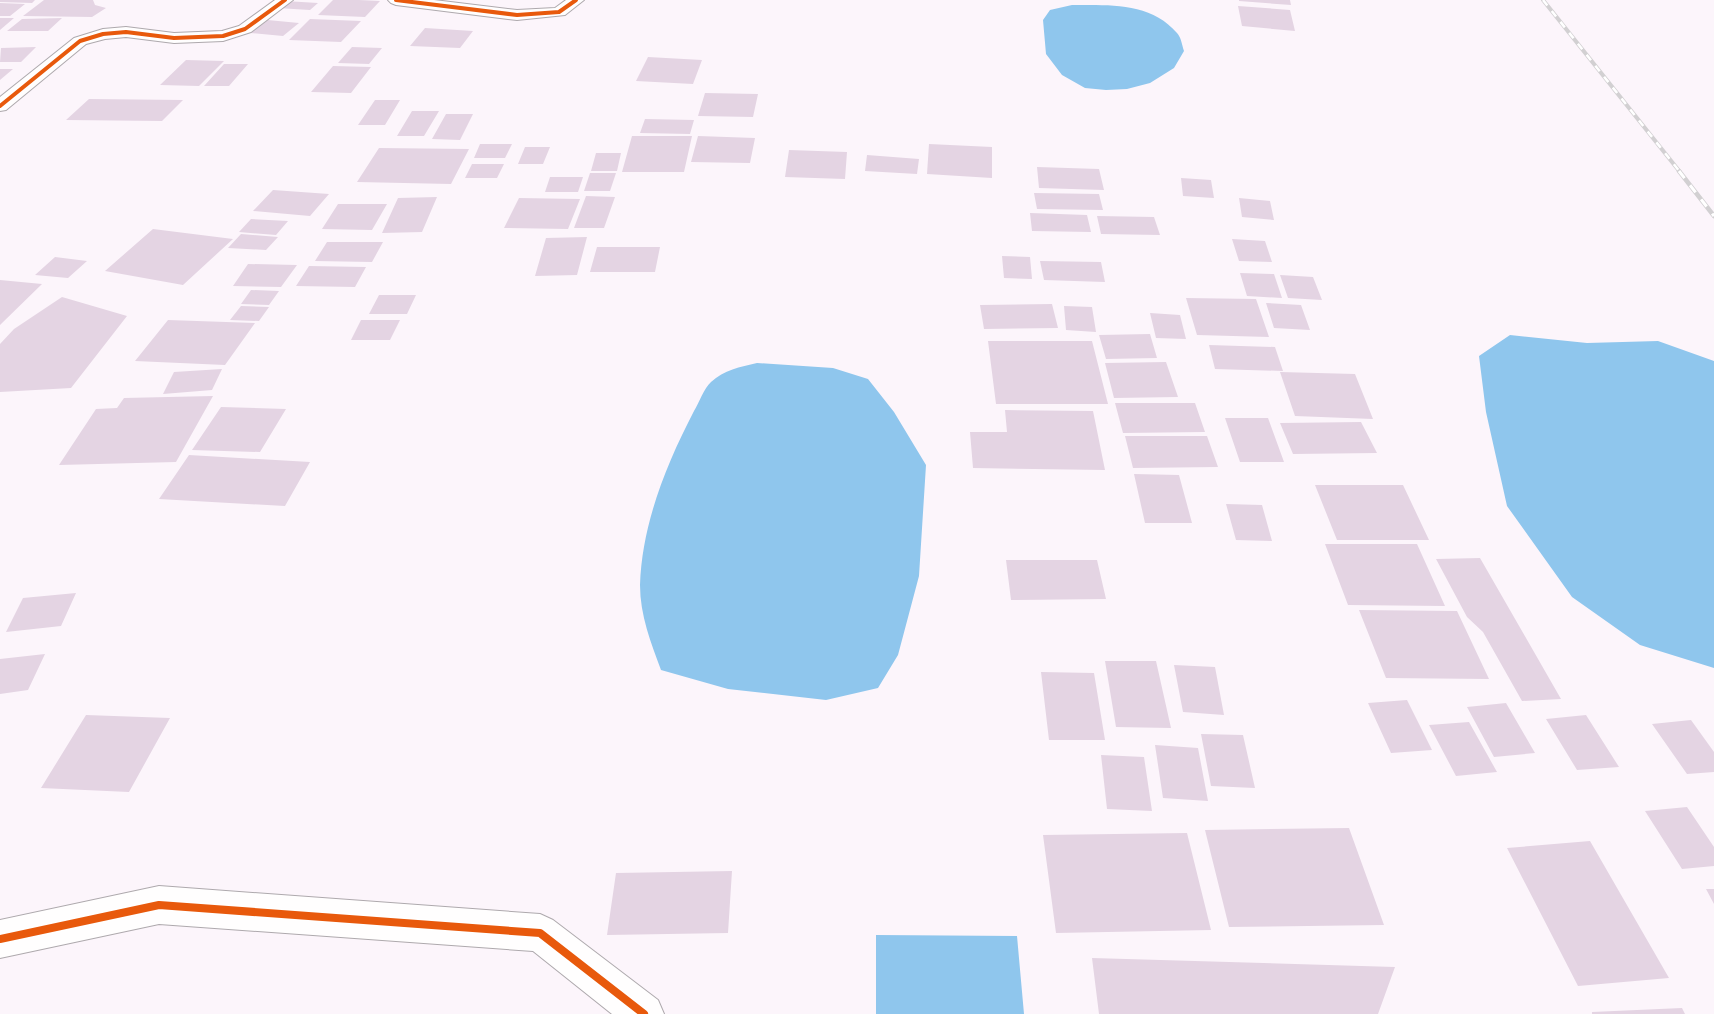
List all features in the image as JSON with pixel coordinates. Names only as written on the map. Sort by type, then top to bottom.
[{"type":"street","points":[[0,106],[80,41],[103,34],[126,32],[174,38],[223,36],[245,29],[285,0]]},
{"type":"street","points":[[396,0],[517,15],[560,12],[576,0]]},
{"type":"street","points":[[0,939],[159,905],[540,933],[644,1014]]},
{"type":"water","points":[[1072,5],[1128,7],[1155,16],[1177,33],[1184,51],[1174,68],[1150,83],[1127,89],[1085,88],[1062,75],[1046,54],[1043,20],[1050,10]]},
{"type":"water","points":[[1510,335],[1587,343],[1658,341],[1714,361],[1714,668],[1640,645],[1572,597],[1507,506],[1486,412],[1479,356]]},
{"type":"water","points":[[757,363],[833,368],[868,379],[894,412],[926,465],[919,576],[898,655],[878,688],[826,700],[728,689],[661,670],[644,618],[640,596],[645,540],[657,495],[674,452],[708,385],[727,372]]},
{"type":"water","points":[[876,935],[1017,936],[1024,1014],[876,1014]]},
{"type":"building","points":[[0,0],[35,0],[32,3],[0,2]]},
{"type":"building","points":[[44,0],[93,0],[95,5],[106,8],[92,17],[23,16]]},
{"type":"building","points":[[333,0],[380,1],[365,17],[318,15]]},
{"type":"building","points":[[1290,0],[1291,5],[1239,1]]},
{"type":"building","points":[[285,1],[318,3],[310,10],[277,8]]},
{"type":"building","points":[[0,3],[25,4],[10,16],[0,16]]},
{"type":"building","points":[[1238,6],[1290,10],[1295,31],[1242,26]]},
{"type":"building","points":[[0,18],[14,18],[0,30]]},
{"type":"building","points":[[62,18],[48,31],[7,31],[22,19]]},
{"type":"building","points":[[257,19],[299,23],[283,36],[239,32]]},
{"type":"building","points":[[310,19],[361,21],[341,42],[289,40]]},
{"type":"building","points":[[425,28],[473,31],[460,48],[410,46]]},
{"type":"building","points":[[36,47],[21,62],[0,62],[1,48]]},
{"type":"building","points":[[352,47],[382,48],[369,64],[338,63]]},
{"type":"building","points":[[648,57],[702,60],[693,84],[636,81]]},
{"type":"building","points":[[186,60],[224,61],[199,86],[160,85]]},
{"type":"building","points":[[224,64],[248,64],[229,86],[204,86]]},
{"type":"building","points":[[333,66],[371,67],[351,93],[311,92]]},
{"type":"building","points":[[0,69],[13,69],[0,80]]},
{"type":"building","points":[[705,93],[758,94],[753,117],[698,116]]},
{"type":"building","points":[[89,99],[183,100],[162,121],[66,120]]},
{"type":"building","points":[[375,100],[400,100],[385,125],[358,125]]},
{"type":"building","points":[[412,111],[439,111],[424,136],[397,136]]},
{"type":"building","points":[[446,114],[473,114],[460,140],[432,139]]},
{"type":"building","points":[[645,119],[694,120],[690,134],[640,133]]},
{"type":"building","points":[[632,136],[692,136],[684,172],[622,172]]},
{"type":"building","points":[[698,136],[755,138],[750,163],[691,162]]},
{"type":"building","points":[[480,144],[512,144],[505,158],[474,158]]},
{"type":"building","points":[[929,144],[992,147],[992,178],[927,174]]},
{"type":"building","points":[[525,147],[550,147],[543,164],[518,164]]},
{"type":"building","points":[[379,148],[469,149],[451,184],[357,182]]},
{"type":"building","points":[[789,150],[847,152],[845,179],[785,177]]},
{"type":"building","points":[[596,153],[621,153],[617,171],[591,171]]},
{"type":"building","points":[[867,155],[919,159],[917,174],[865,171]]},
{"type":"building","points":[[472,164],[504,164],[497,178],[465,178]]},
{"type":"building","points":[[1037,167],[1099,169],[1104,190],[1039,188]]},
{"type":"building","points":[[590,173],[616,173],[610,191],[584,191]]},
{"type":"building","points":[[550,177],[583,177],[578,192],[545,192]]},
{"type":"building","points":[[1181,178],[1211,180],[1214,198],[1183,196]]},
{"type":"building","points":[[273,190],[329,194],[310,216],[253,211]]},
{"type":"building","points":[[1034,193],[1099,194],[1103,210],[1037,209]]},
{"type":"building","points":[[586,196],[615,197],[604,228],[574,228]]},
{"type":"building","points":[[437,197],[422,232],[382,233],[398,198]]},
{"type":"building","points":[[519,198],[580,199],[568,229],[504,228]]},
{"type":"building","points":[[1239,198],[1270,201],[1274,220],[1242,217]]},
{"type":"building","points":[[338,204],[387,204],[372,230],[322,229]]},
{"type":"building","points":[[1030,213],[1087,215],[1091,232],[1032,231]]},
{"type":"building","points":[[1097,216],[1154,217],[1160,235],[1101,234]]},
{"type":"building","points":[[251,219],[288,221],[276,235],[239,232]]},
{"type":"building","points":[[153,229],[233,239],[183,285],[105,271]]},
{"type":"building","points":[[241,234],[278,237],[266,250],[228,248]]},
{"type":"building","points":[[587,237],[577,275],[535,276],[546,238]]},
{"type":"building","points":[[1232,239],[1265,241],[1272,262],[1239,261]]},
{"type":"building","points":[[327,242],[383,242],[372,262],[315,261]]},
{"type":"building","points":[[597,247],[660,247],[655,272],[590,272]]},
{"type":"building","points":[[1002,256],[1030,257],[1032,279],[1004,278]]},
{"type":"building","points":[[55,257],[87,261],[68,278],[35,275]]},
{"type":"building","points":[[1040,261],[1101,262],[1105,282],[1044,280]]},
{"type":"building","points":[[248,264],[297,265],[281,287],[233,286]]},
{"type":"building","points":[[309,266],[366,267],[355,287],[296,286]]},
{"type":"building","points":[[1240,273],[1274,274],[1282,298],[1247,296]]},
{"type":"building","points":[[1280,275],[1313,277],[1322,300],[1288,298]]},
{"type":"building","points":[[0,280],[42,284],[0,325]]},
{"type":"building","points":[[251,290],[279,291],[269,305],[241,304]]},
{"type":"building","points":[[379,295],[416,295],[407,314],[369,314]]},
{"type":"building","points":[[62,297],[127,316],[71,388],[0,392],[0,344],[14,329]]},
{"type":"building","points":[[1186,298],[1256,299],[1269,337],[1197,335]]},
{"type":"building","points":[[1266,303],[1301,305],[1310,330],[1274,328]]},
{"type":"building","points":[[1052,304],[1058,328],[984,329],[980,305]]},
{"type":"building","points":[[241,306],[269,307],[259,321],[230,320]]},
{"type":"building","points":[[1064,306],[1092,307],[1096,332],[1066,330]]},
{"type":"building","points":[[1150,313],[1180,315],[1186,339],[1156,338]]},
{"type":"building","points":[[168,320],[255,323],[225,365],[135,361]]},
{"type":"building","points":[[361,320],[400,320],[390,340],[351,340]]},
{"type":"building","points":[[1150,334],[1157,358],[1106,359],[1099,335]]},
{"type":"building","points":[[988,341],[1092,341],[1108,404],[996,404]]},
{"type":"building","points":[[1209,345],[1275,347],[1283,371],[1215,369]]},
{"type":"building","points":[[1166,362],[1178,397],[1114,398],[1105,363]]},
{"type":"building","points":[[222,369],[212,390],[163,394],[174,372]]},
{"type":"building","points":[[1280,372],[1355,374],[1373,419],[1295,416]]},
{"type":"building","points":[[213,396],[176,462],[59,465],[96,409],[117,408],[124,398]]},
{"type":"building","points":[[1115,403],[1195,403],[1205,432],[1123,433]]},
{"type":"building","points":[[221,407],[286,409],[260,452],[192,450]]},
{"type":"building","points":[[1005,410],[1093,411],[1105,470],[973,468],[970,432],[1007,432]]},
{"type":"building","points":[[1225,418],[1268,418],[1284,462],[1240,462]]},
{"type":"building","points":[[1361,422],[1377,453],[1293,454],[1280,423]]},
{"type":"building","points":[[1125,436],[1207,436],[1218,467],[1133,468]]},
{"type":"building","points":[[189,455],[310,462],[285,506],[159,499]]},
{"type":"building","points":[[1134,474],[1179,475],[1192,523],[1145,523]]},
{"type":"building","points":[[1315,485],[1403,485],[1429,540],[1337,540]]},
{"type":"building","points":[[1226,504],[1262,505],[1272,541],[1236,540]]},
{"type":"building","points":[[1325,544],[1417,544],[1445,606],[1348,605]]},
{"type":"building","points":[[1480,558],[1561,699],[1522,701],[1483,632],[1467,617],[1436,559]]},
{"type":"building","points":[[1006,560],[1097,560],[1106,599],[1011,600]]},
{"type":"building","points":[[76,593],[61,626],[6,632],[23,598]]},
{"type":"building","points":[[1359,610],[1457,611],[1489,679],[1386,678]]},
{"type":"building","points":[[45,654],[28,690],[0,694],[0,659]]},
{"type":"building","points":[[1105,661],[1156,661],[1171,728],[1116,727]]},
{"type":"building","points":[[1174,665],[1215,667],[1224,715],[1183,712]]},
{"type":"building","points":[[1041,672],[1094,673],[1105,740],[1049,740]]},
{"type":"building","points":[[1407,700],[1432,750],[1391,753],[1368,703]]},
{"type":"building","points":[[1506,703],[1535,753],[1494,757],[1467,707]]},
{"type":"building","points":[[86,715],[170,718],[129,792],[41,788]]},
{"type":"building","points":[[1586,715],[1619,767],[1577,770],[1546,719]]},
{"type":"building","points":[[1691,720],[1714,752],[1714,772],[1687,774],[1652,724]]},
{"type":"building","points":[[1469,722],[1497,772],[1456,776],[1429,725]]},
{"type":"building","points":[[1201,734],[1243,735],[1255,788],[1211,786]]},
{"type":"building","points":[[1155,745],[1198,748],[1208,801],[1163,798]]},
{"type":"building","points":[[1101,755],[1144,757],[1152,811],[1107,809]]},
{"type":"building","points":[[1687,807],[1714,847],[1714,866],[1682,869],[1645,811]]},
{"type":"building","points":[[1349,828],[1384,925],[1229,927],[1205,830]]},
{"type":"building","points":[[1187,833],[1211,930],[1056,933],[1043,835]]},
{"type":"building","points":[[1590,841],[1669,978],[1578,986],[1507,848]]},
{"type":"building","points":[[732,871],[728,933],[607,935],[616,873]]},
{"type":"building","points":[[1706,889],[1714,889],[1714,904]]},
{"type":"building","points":[[1092,958],[1395,967],[1378,1014],[1099,1014]]},
{"type":"building","points":[[1682,1008],[1685,1014],[1592,1014],[1592,1012]]},
{"type":"railway","points":[[1543,0],[1680,172]]},
{"type":"railway","points":[[1679,171],[1714,216]]},
{"type":"cycle path","points":[[0,106],[80,41],[103,34],[126,32],[174,38],[223,36],[245,29],[285,0]]},
{"type":"cycle path","points":[[396,0],[517,15],[559,12],[576,0]]},
{"type":"cycle path","points":[[0,939],[159,905],[540,933],[644,1014]]}]
